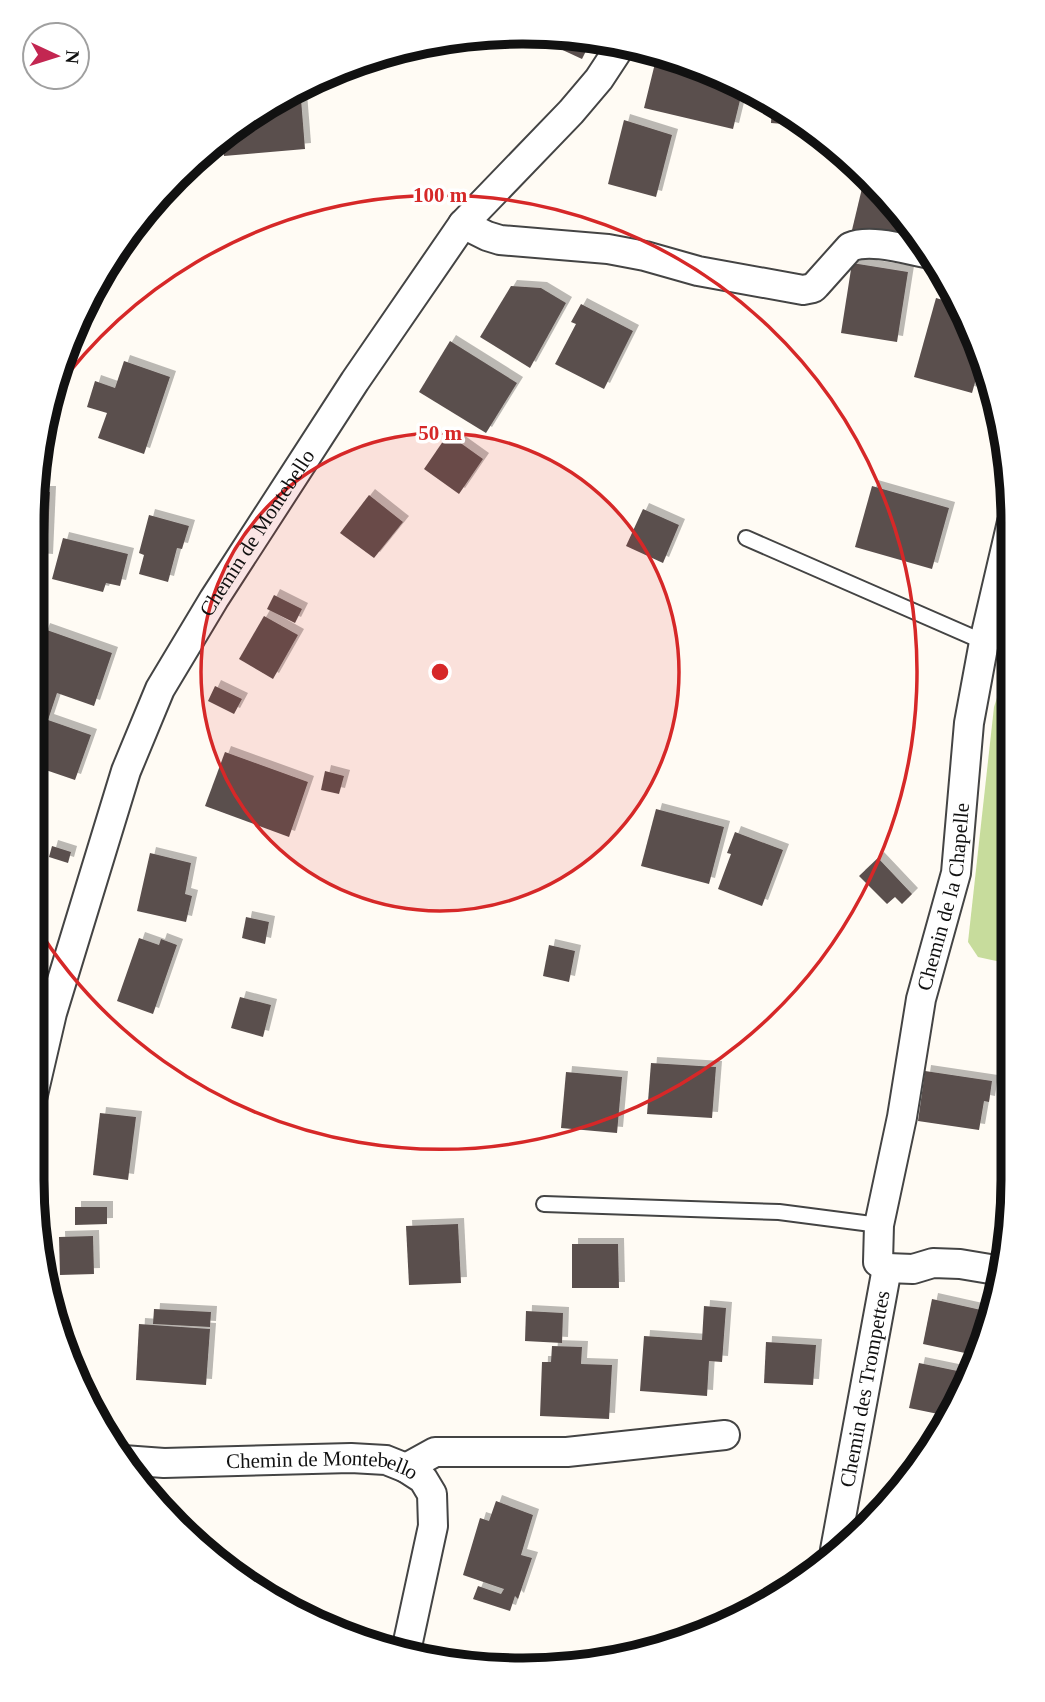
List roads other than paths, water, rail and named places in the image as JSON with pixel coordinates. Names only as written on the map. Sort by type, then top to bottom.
[{"type":"street","name":"Chemin de Montebello","points":[[44,1047],[52,1013],[126,771],[160,689],[214,599],[347,393],[463,224],[571,112],[599,79],[616,53]]},
{"type":"street","points":[[463,224],[500,240],[608,249],[711,273],[803,290],[813,288],[850,247],[856,244],[917,251]]},
{"type":"street","name":"Chemin de la Chapelle","points":[[887,1268],[878,1262],[878,1225],[902,1116],[921,999],[956,873],[969,723],[1001,569]]},
{"type":"street","points":[[887,1268],[913,1269],[933,1263],[993,1269]]},
{"type":"street","name":"Chemin des Trompettes","points":[[837,1540],[887,1268]]},
{"type":"street","points":[[406,1468],[435,1452],[567,1452],[725,1435]]},
{"type":"street","name":"Chemin de Montebello","points":[[136,1461],[164,1463],[351,1458],[386,1460],[423,1479],[432,1494],[433,1526],[408,1644]]},
{"type":"lane","points":[[746,538],[984,642]]},
{"type":"lane","points":[[544,1203],[779,1212],[878,1225]]}]
